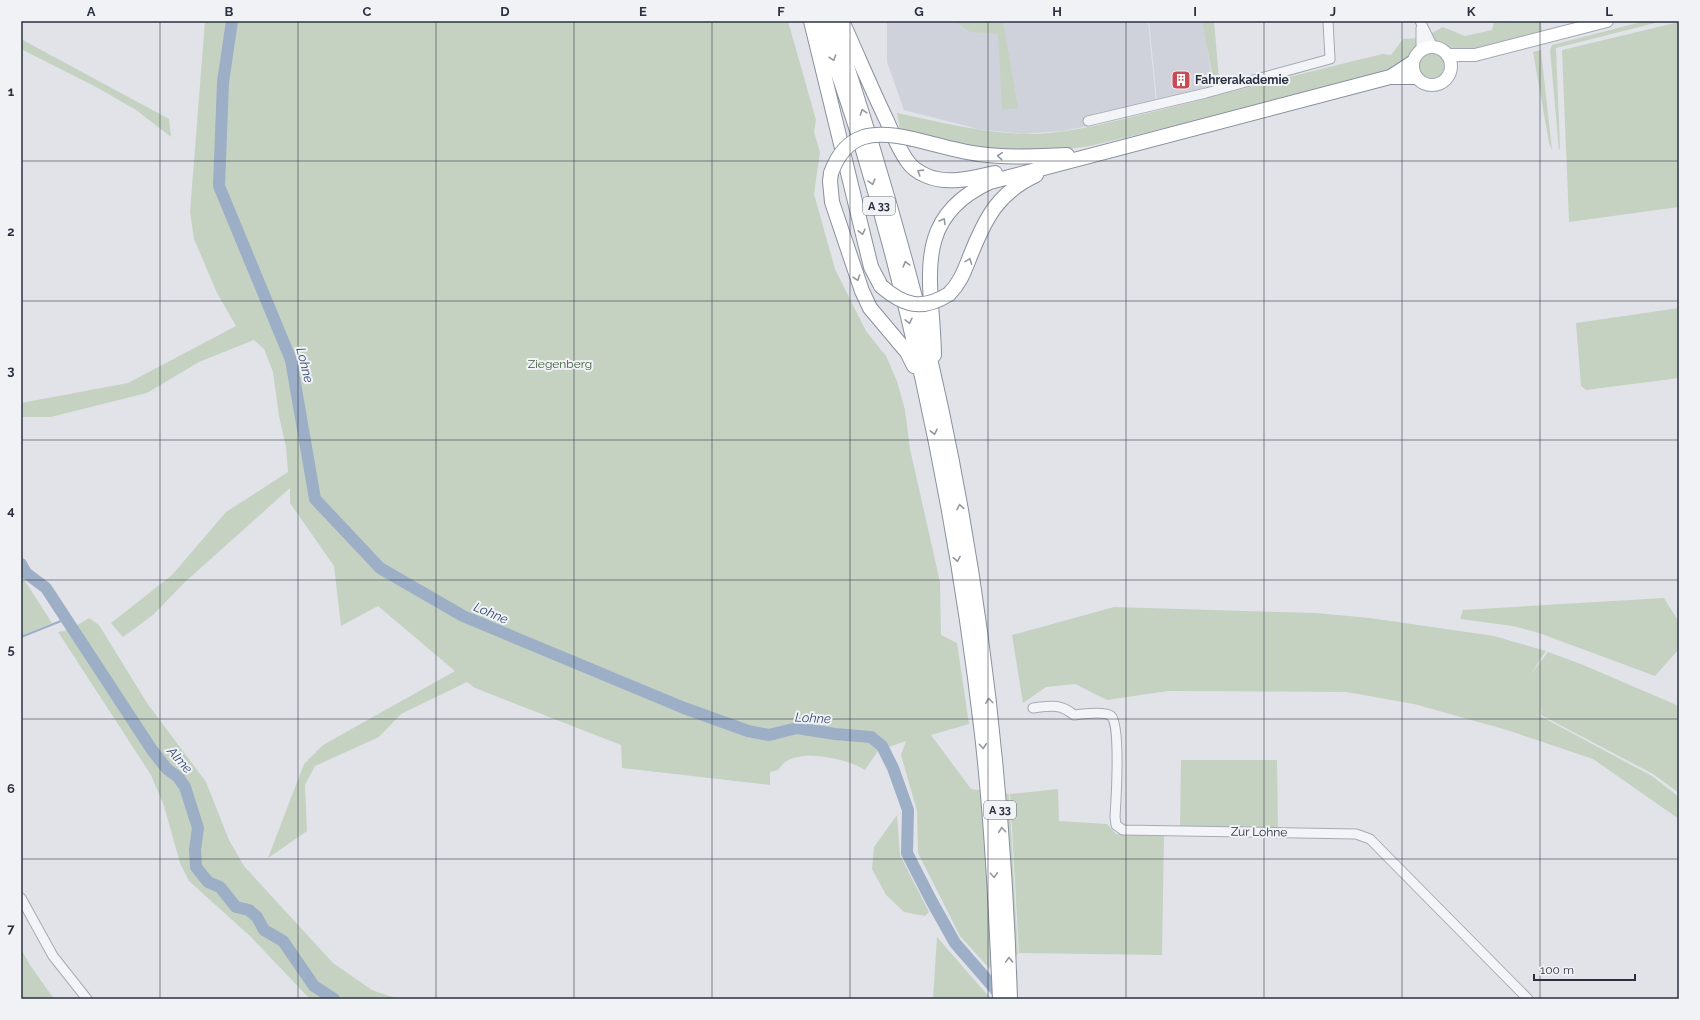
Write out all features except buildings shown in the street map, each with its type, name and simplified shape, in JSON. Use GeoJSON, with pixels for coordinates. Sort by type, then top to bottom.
{"type":"FeatureCollection","features":[{"type":"Feature","properties":{"kind":"highway"},"geometry":{"type":"LineString","coordinates":[[811,21],[871,267],[881,286],[895,298],[920,304],[940,300],[949,294],[962,276],[983,223],[1003,197],[1030,178],[1072,157]]}},
{"type":"Feature","properties":{"kind":"highway","name":"A 33"},"geometry":{"type":"LineString","coordinates":[[820,21],[860,142],[930,388]]}},
{"type":"Feature","properties":{"kind":"highway","name":"A 33"},"geometry":{"type":"LineString","coordinates":[[832,21],[863,114],[919,312],[942,473],[973,623],[999,798],[1004,864],[1010,999]]}},
{"type":"Feature","properties":{"kind":"highway"},"geometry":{"type":"LineString","coordinates":[[842,21],[879,105],[901,150],[908,163],[917,171],[935,179],[949,181],[966,180],[1072,157]]}},
{"type":"Feature","properties":{"kind":"highway"},"geometry":{"type":"LineString","coordinates":[[930,388],[930,255],[934,239],[945,218],[961,199],[974,189],[990,182],[1159,132],[1214,122],[1414,70]]}},
{"type":"Feature","properties":{"kind":"highway"},"geometry":{"type":"LineString","coordinates":[[930,388],[907,352],[870,308],[862,291],[832,202],[830,181],[831,173],[840,154],[846,146],[855,140],[867,135],[880,134],[896,135],[979,154],[1072,157]]}},
{"type":"Feature","properties":{"kind":"highway","name":"A 33"},"geometry":{"type":"LineString","coordinates":[[973,623],[994,863],[1000,999]]}},
{"type":"Feature","properties":{"kind":"main road"},"geometry":{"type":"LineString","coordinates":[[1451,68],[1447,55],[1444,51],[1434,47],[1421,50],[1416,56],[1414,70],[1424,84],[1436,85],[1446,79],[1451,68],[1475,55],[1607,21]]}},
{"type":"Feature","properties":{"kind":"main road"},"geometry":{"type":"LineString","coordinates":[[1447,55],[1475,55]]}},
{"type":"Feature","properties":{"kind":"street"},"geometry":{"type":"LineString","coordinates":[[1088,122],[1206,93],[1330,59],[1328,21]]}},
{"type":"Feature","properties":{"kind":"street"},"geometry":{"type":"LineString","coordinates":[[1421,23],[1434,47]]}},
{"type":"Feature","properties":{"kind":"street"},"geometry":{"type":"LineString","coordinates":[[1421,23],[1421,50]]}},
{"type":"Feature","properties":{"kind":"street","name":"Zur Lohne"},"geometry":{"type":"LineString","coordinates":[[1033,708],[1057,706],[1066,708],[1074,715],[1104,714],[1110,716],[1115,721],[1117,751],[1115,817],[1116,825],[1124,830],[1356,834],[1362,836],[1373,843],[1528,999]]}},
{"type":"Feature","properties":{"kind":"street"},"geometry":{"type":"LineString","coordinates":[[21,898],[53,956],[87,999]]}},
{"type":"Feature","properties":{"kind":"shaded area"},"geometry":{"type":"Polygon","coordinates":[[[887,21],[1148,21],[1156,102],[1087,118],[1088,126],[1063,131],[1023,134],[978,129],[904,110],[887,62],[887,21]]]}},
{"type":"Feature","properties":{"kind":"shaded area"},"geometry":{"type":"Polygon","coordinates":[[[1149,21],[1203,21],[1213,86],[1157,102],[1149,21]]]}},
{"type":"Feature","properties":{"kind":"green space","name":"Ziegenberg"},"geometry":{"type":"Polygon","coordinates":[[[205,21],[788,21],[816,120],[814,132],[820,152],[814,194],[835,269],[866,331],[886,356],[897,381],[905,410],[910,449],[940,582],[941,635],[957,643],[969,724],[931,735],[971,789],[1009,794],[1018,954],[989,968],[960,936],[918,853],[917,811],[901,755],[906,741],[878,751],[865,770],[848,762],[836,759],[801,756],[783,764],[778,770],[770,772],[770,785],[622,768],[621,745],[475,688],[467,682],[401,714],[379,737],[315,766],[305,785],[307,831],[268,858],[304,764],[323,745],[455,671],[378,606],[341,626],[334,566],[290,503],[290,488],[185,582],[153,615],[123,637],[111,623],[172,575],[226,512],[288,472],[286,447],[279,416],[273,372],[264,349],[254,340],[199,362],[147,393],[51,417],[21,417],[21,403],[128,383],[236,326],[217,293],[194,239],[190,212],[205,21]]]}},
{"type":"Feature","properties":{"kind":"green space"},"geometry":{"type":"Polygon","coordinates":[[[955,21],[1003,21],[1018,108],[1002,110],[998,34],[970,32],[955,21]]]}},
{"type":"Feature","properties":{"kind":"green space"},"geometry":{"type":"Polygon","coordinates":[[[1202,21],[1214,21],[1219,79],[1213,79],[1202,21]]]}},
{"type":"Feature","properties":{"kind":"green space"},"geometry":{"type":"Polygon","coordinates":[[[1541,21],[1542,32],[1467,51],[1449,49],[1436,42],[1430,34],[1443,27],[1465,36],[1492,30],[1494,23],[1541,21]]]}},
{"type":"Feature","properties":{"kind":"green space"},"geometry":{"type":"Polygon","coordinates":[[[1645,21],[1663,21],[1556,48],[1559,150],[1550,50],[1552,45],[1645,21]]]}},
{"type":"Feature","properties":{"kind":"green space"},"geometry":{"type":"Polygon","coordinates":[[[1679,22],[1679,207],[1569,222],[1562,50],[1679,22]]]}},
{"type":"Feature","properties":{"kind":"green space"},"geometry":{"type":"Polygon","coordinates":[[[1418,38],[1410,57],[1401,67],[1224,114],[1090,146],[1045,152],[983,150],[900,130],[897,113],[960,126],[1006,133],[1039,134],[1073,130],[1157,111],[1383,54],[1391,55],[1403,39],[1418,38]]]}},
{"type":"Feature","properties":{"kind":"green space"},"geometry":{"type":"Polygon","coordinates":[[[21,39],[169,119],[171,137],[136,110],[98,88],[21,49],[21,39]]]}},
{"type":"Feature","properties":{"kind":"green space"},"geometry":{"type":"Polygon","coordinates":[[[1541,50],[1552,150],[1549,143],[1533,52],[1541,50]]]}},
{"type":"Feature","properties":{"kind":"green space"},"geometry":{"type":"Polygon","coordinates":[[[1432,52],[1443,56],[1447,67],[1443,78],[1432,82],[1421,78],[1417,67],[1421,56],[1432,52]]]}},
{"type":"Feature","properties":{"kind":"green space"},"geometry":{"type":"Polygon","coordinates":[[[1679,308],[1679,378],[1586,390],[1581,386],[1576,323],[1679,308]]]}},
{"type":"Feature","properties":{"kind":"green space"},"geometry":{"type":"Polygon","coordinates":[[[21,575],[52,623],[21,636],[21,575]]]}},
{"type":"Feature","properties":{"kind":"green space"},"geometry":{"type":"Polygon","coordinates":[[[1664,598],[1679,622],[1679,649],[1655,676],[1539,633],[1513,626],[1460,619],[1463,610],[1664,598]]]}},
{"type":"Feature","properties":{"kind":"green space"},"geometry":{"type":"Polygon","coordinates":[[[1114,607],[1316,613],[1370,618],[1494,636],[1546,651],[1531,674],[1548,652],[1581,664],[1679,707],[1679,793],[1653,774],[1541,715],[1542,706],[1540,716],[1652,776],[1679,797],[1679,819],[1593,759],[1507,730],[1414,704],[1346,692],[1168,691],[1107,700],[1075,684],[1046,687],[1023,703],[1012,635],[1114,607]]]}},
{"type":"Feature","properties":{"kind":"green space"},"geometry":{"type":"Polygon","coordinates":[[[89,618],[99,625],[147,703],[206,782],[229,840],[244,866],[333,963],[372,990],[402,999],[310,999],[251,937],[189,881],[180,863],[164,806],[151,775],[58,632],[69,630],[89,618]]]}},
{"type":"Feature","properties":{"kind":"green space"},"geometry":{"type":"Polygon","coordinates":[[[1181,760],[1277,760],[1278,828],[1180,827],[1181,760]]]}},
{"type":"Feature","properties":{"kind":"green space"},"geometry":{"type":"Polygon","coordinates":[[[1058,789],[1059,821],[1107,824],[1116,834],[1164,835],[1162,955],[1019,953],[1010,794],[1058,789]]]}},
{"type":"Feature","properties":{"kind":"green space"},"geometry":{"type":"Polygon","coordinates":[[[897,815],[900,855],[929,912],[925,916],[904,912],[886,895],[872,869],[874,847],[897,815]]]}},
{"type":"Feature","properties":{"kind":"green space"},"geometry":{"type":"Polygon","coordinates":[[[937,937],[991,999],[933,999],[937,937]]]}},
{"type":"Feature","properties":{"kind":"green space"},"geometry":{"type":"Polygon","coordinates":[[[21,949],[30,965],[54,999],[21,999],[21,949]]]}},
{"type":"Feature","properties":{"kind":"waterway","name":"Lohne"},"geometry":{"type":"LineString","coordinates":[[232,21],[223,82],[219,186],[291,360],[315,499],[380,568],[463,616],[684,708],[748,731],[769,735],[797,728],[835,734],[871,737],[882,746],[893,768],[908,810],[907,853],[955,943],[1002,997]]}},
{"type":"Feature","properties":{"kind":"waterway","name":"Alme"},"geometry":{"type":"LineString","coordinates":[[21,564],[26,573],[46,588],[152,750],[167,769],[178,777],[185,787],[198,828],[195,850],[196,867],[208,882],[220,887],[236,907],[249,910],[257,917],[264,930],[283,941],[314,986],[334,999]]}},
{"type":"Feature","properties":{"kind":"waterway"},"geometry":{"type":"LineString","coordinates":[[21,637],[66,619]]}},
{"type":"Feature","properties":{"kind":"place","name":"Fahrerakademie"},"geometry":{"type":"Point","coordinates":[1181,80]}}]}
